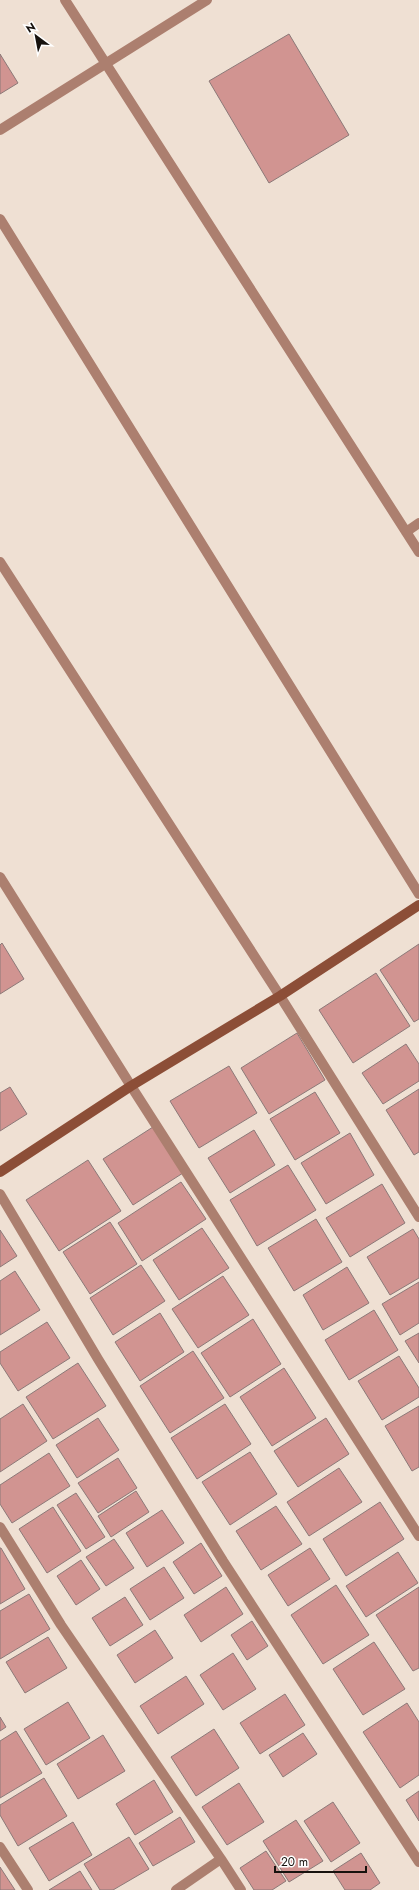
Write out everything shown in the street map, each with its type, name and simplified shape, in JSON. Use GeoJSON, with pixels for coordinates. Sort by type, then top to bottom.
{"type":"FeatureCollection","features":[{"type":"Feature","properties":{"kind":"street"},"geometry":{"type":"LineString","coordinates":[[65,0],[419,552]]}},
{"type":"Feature","properties":{"kind":"street"},"geometry":{"type":"LineString","coordinates":[[0,130],[207,0]]}},
{"type":"Feature","properties":{"kind":"street"},"geometry":{"type":"LineString","coordinates":[[0,219],[419,894]]}},
{"type":"Feature","properties":{"kind":"street"},"geometry":{"type":"LineString","coordinates":[[406,532],[419,524]]}},
{"type":"Feature","properties":{"kind":"street"},"geometry":{"type":"LineString","coordinates":[[0,562],[280,996],[419,1217]]}},
{"type":"Feature","properties":{"kind":"street"},"geometry":{"type":"LineString","coordinates":[[0,877],[131,1086],[419,1536]]}},
{"type":"Feature","properties":{"kind":"street"},"geometry":{"type":"LineString","coordinates":[[0,1172],[131,1086],[280,996],[419,905]]}},
{"type":"Feature","properties":{"kind":"street"},"geometry":{"type":"LineString","coordinates":[[0,1194],[222,1561],[419,1862]]}},
{"type":"Feature","properties":{"kind":"street"},"geometry":{"type":"LineString","coordinates":[[0,1527],[62,1625],[241,1890]]}},
{"type":"Feature","properties":{"kind":"street"},"geometry":{"type":"LineString","coordinates":[[0,1847],[28,1890]]}},
{"type":"Feature","properties":{"kind":"street"},"geometry":{"type":"LineString","coordinates":[[176,1890],[221,1859]]}},
{"type":"Feature","properties":{"kind":"building"},"geometry":{"type":"Polygon","coordinates":[[[289,34],[349,135],[269,183],[209,81],[289,34]]]}},
{"type":"Feature","properties":{"kind":"building"},"geometry":{"type":"Polygon","coordinates":[[[0,54],[18,83],[0,94],[0,54]]]}},
{"type":"Feature","properties":{"kind":"building"},"geometry":{"type":"Polygon","coordinates":[[[2,943],[24,979],[0,994],[0,945],[2,943]]]}},
{"type":"Feature","properties":{"kind":"building"},"geometry":{"type":"Polygon","coordinates":[[[419,944],[419,1019],[414,1022],[380,970],[419,944]]]}},
{"type":"Feature","properties":{"kind":"building"},"geometry":{"type":"Polygon","coordinates":[[[376,973],[410,1026],[353,1063],[319,1010],[376,973]]]}},
{"type":"Feature","properties":{"kind":"building"},"geometry":{"type":"Polygon","coordinates":[[[297,1033],[325,1080],[269,1114],[241,1068],[297,1033]]]}},
{"type":"Feature","properties":{"kind":"building"},"geometry":{"type":"Polygon","coordinates":[[[406,1044],[419,1064],[419,1081],[383,1104],[362,1073],[406,1044]]]}},
{"type":"Feature","properties":{"kind":"building"},"geometry":{"type":"Polygon","coordinates":[[[229,1066],[257,1113],[199,1148],[170,1101],[229,1066]]]}},
{"type":"Feature","properties":{"kind":"building"},"geometry":{"type":"Polygon","coordinates":[[[10,1087],[27,1114],[0,1131],[0,1093],[10,1087]]]}},
{"type":"Feature","properties":{"kind":"building"},"geometry":{"type":"Polygon","coordinates":[[[419,1089],[419,1152],[414,1155],[386,1110],[419,1089]]]}},
{"type":"Feature","properties":{"kind":"building"},"geometry":{"type":"Polygon","coordinates":[[[315,1092],[340,1133],[295,1160],[270,1119],[315,1092]]]}},
{"type":"Feature","properties":{"kind":"building"},"geometry":{"type":"Polygon","coordinates":[[[153,1127],[183,1173],[133,1205],[103,1159],[153,1127]]]}},
{"type":"Feature","properties":{"kind":"building"},"geometry":{"type":"Polygon","coordinates":[[[254,1130],[275,1165],[230,1193],[208,1158],[254,1130]]]}},
{"type":"Feature","properties":{"kind":"building"},"geometry":{"type":"Polygon","coordinates":[[[350,1133],[374,1175],[326,1204],[301,1163],[350,1133]]]}},
{"type":"Feature","properties":{"kind":"building"},"geometry":{"type":"Polygon","coordinates":[[[88,1160],[121,1211],[59,1251],[26,1200],[88,1160]]]}},
{"type":"Feature","properties":{"kind":"building"},"geometry":{"type":"Polygon","coordinates":[[[288,1165],[316,1210],[257,1246],[230,1200],[288,1165]]]}},
{"type":"Feature","properties":{"kind":"building"},"geometry":{"type":"Polygon","coordinates":[[[181,1182],[206,1219],[142,1261],[118,1223],[181,1182]]]}},
{"type":"Feature","properties":{"kind":"building"},"geometry":{"type":"Polygon","coordinates":[[[382,1184],[405,1223],[350,1257],[326,1218],[382,1184]]]}},
{"type":"Feature","properties":{"kind":"building"},"geometry":{"type":"Polygon","coordinates":[[[316,1219],[342,1262],[294,1291],[268,1248],[316,1219]]]}},
{"type":"Feature","properties":{"kind":"building"},"geometry":{"type":"Polygon","coordinates":[[[110,1222],[137,1264],[90,1294],[63,1252],[110,1222]]]}},
{"type":"Feature","properties":{"kind":"building"},"geometry":{"type":"Polygon","coordinates":[[[202,1228],[229,1268],[179,1300],[153,1260],[202,1228]]]}},
{"type":"Feature","properties":{"kind":"building"},"geometry":{"type":"Polygon","coordinates":[[[413,1229],[419,1239],[419,1278],[390,1295],[367,1257],[413,1229]]]}},
{"type":"Feature","properties":{"kind":"building"},"geometry":{"type":"Polygon","coordinates":[[[0,1230],[17,1256],[0,1267],[0,1230]]]}},
{"type":"Feature","properties":{"kind":"building"},"geometry":{"type":"Polygon","coordinates":[[[141,1265],[165,1301],[113,1335],[90,1298],[141,1265]]]}},
{"type":"Feature","properties":{"kind":"building"},"geometry":{"type":"Polygon","coordinates":[[[347,1267],[369,1303],[323,1330],[303,1295],[347,1267]]]}},
{"type":"Feature","properties":{"kind":"building"},"geometry":{"type":"Polygon","coordinates":[[[15,1271],[40,1310],[0,1335],[0,1281],[15,1271]]]}},
{"type":"Feature","properties":{"kind":"building"},"geometry":{"type":"Polygon","coordinates":[[[223,1276],[249,1315],[198,1348],[172,1309],[223,1276]]]}},
{"type":"Feature","properties":{"kind":"building"},"geometry":{"type":"Polygon","coordinates":[[[419,1282],[419,1323],[400,1335],[382,1304],[419,1282]]]}},
{"type":"Feature","properties":{"kind":"building"},"geometry":{"type":"Polygon","coordinates":[[[374,1310],[398,1350],[349,1380],[325,1340],[374,1310]]]}},
{"type":"Feature","properties":{"kind":"building"},"geometry":{"type":"Polygon","coordinates":[[[160,1313],[184,1352],[140,1381],[115,1342],[160,1313]]]}},
{"type":"Feature","properties":{"kind":"building"},"geometry":{"type":"Polygon","coordinates":[[[253,1319],[281,1364],[230,1397],[201,1353],[253,1319]]]}},
{"type":"Feature","properties":{"kind":"building"},"geometry":{"type":"Polygon","coordinates":[[[47,1322],[70,1358],[18,1391],[0,1363],[0,1352],[47,1322]]]}},
{"type":"Feature","properties":{"kind":"building"},"geometry":{"type":"Polygon","coordinates":[[[419,1333],[419,1363],[405,1341],[419,1333]]]}},
{"type":"Feature","properties":{"kind":"building"},"geometry":{"type":"Polygon","coordinates":[[[193,1351],[224,1398],[170,1433],[140,1386],[193,1351]]]}},
{"type":"Feature","properties":{"kind":"building"},"geometry":{"type":"Polygon","coordinates":[[[399,1356],[419,1388],[419,1397],[382,1420],[358,1381],[399,1356]]]}},
{"type":"Feature","properties":{"kind":"building"},"geometry":{"type":"Polygon","coordinates":[[[78,1363],[106,1406],[53,1439],[26,1397],[78,1363]]]}},
{"type":"Feature","properties":{"kind":"building"},"geometry":{"type":"Polygon","coordinates":[[[284,1368],[316,1418],[272,1446],[240,1397],[284,1368]]]}},
{"type":"Feature","properties":{"kind":"building"},"geometry":{"type":"Polygon","coordinates":[[[23,1404],[47,1441],[0,1472],[0,1419],[23,1404]]]}},
{"type":"Feature","properties":{"kind":"building"},"geometry":{"type":"Polygon","coordinates":[[[225,1404],[251,1444],[197,1479],[171,1438],[225,1404]]]}},
{"type":"Feature","properties":{"kind":"building"},"geometry":{"type":"Polygon","coordinates":[[[419,1406],[419,1467],[412,1471],[385,1426],[419,1406]]]}},
{"type":"Feature","properties":{"kind":"building"},"geometry":{"type":"Polygon","coordinates":[[[98,1418],[119,1450],[77,1478],[56,1445],[98,1418]]]}},
{"type":"Feature","properties":{"kind":"building"},"geometry":{"type":"Polygon","coordinates":[[[326,1418],[349,1454],[298,1487],[274,1451],[326,1418]]]}},
{"type":"Feature","properties":{"kind":"building"},"geometry":{"type":"Polygon","coordinates":[[[250,1452],[277,1494],[230,1525],[202,1482],[250,1452]]]}},
{"type":"Feature","properties":{"kind":"building"},"geometry":{"type":"Polygon","coordinates":[[[49,1453],[70,1486],[12,1523],[0,1504],[0,1485],[49,1453]]]}},
{"type":"Feature","properties":{"kind":"building"},"geometry":{"type":"Polygon","coordinates":[[[118,1458],[137,1488],[98,1513],[78,1483],[118,1458]]]}},
{"type":"Feature","properties":{"kind":"building"},"geometry":{"type":"Polygon","coordinates":[[[339,1468],[362,1502],[309,1536],[287,1502],[339,1468]]]}},
{"type":"Feature","properties":{"kind":"building"},"geometry":{"type":"Polygon","coordinates":[[[136,1491],[149,1512],[111,1537],[98,1516],[136,1491]]]}},
{"type":"Feature","properties":{"kind":"building"},"geometry":{"type":"Polygon","coordinates":[[[76,1493],[105,1537],[86,1549],[57,1505],[76,1493]]]}},
{"type":"Feature","properties":{"kind":"building"},"geometry":{"type":"Polygon","coordinates":[[[380,1502],[404,1539],[346,1576],[323,1539],[380,1502]]]}},
{"type":"Feature","properties":{"kind":"building"},"geometry":{"type":"Polygon","coordinates":[[[276,1506],[302,1544],[261,1570],[236,1531],[276,1506]]]}},
{"type":"Feature","properties":{"kind":"building"},"geometry":{"type":"Polygon","coordinates":[[[53,1507],[81,1551],[47,1573],[19,1529],[53,1507]]]}},
{"type":"Feature","properties":{"kind":"building"},"geometry":{"type":"Polygon","coordinates":[[[162,1510],[184,1543],[147,1567],[126,1533],[162,1510]]]}},
{"type":"Feature","properties":{"kind":"building"},"geometry":{"type":"Polygon","coordinates":[[[114,1539],[134,1568],[106,1586],[86,1557],[114,1539]]]}},
{"type":"Feature","properties":{"kind":"building"},"geometry":{"type":"Polygon","coordinates":[[[201,1543],[222,1576],[194,1594],[173,1562],[201,1543]]]}},
{"type":"Feature","properties":{"kind":"building"},"geometry":{"type":"Polygon","coordinates":[[[0,1548],[25,1589],[0,1604],[0,1548]]]}},
{"type":"Feature","properties":{"kind":"building"},"geometry":{"type":"Polygon","coordinates":[[[310,1548],[330,1579],[288,1606],[268,1575],[310,1548]]]}},
{"type":"Feature","properties":{"kind":"building"},"geometry":{"type":"Polygon","coordinates":[[[398,1552],[418,1583],[366,1617],[346,1586],[398,1552]]]}},
{"type":"Feature","properties":{"kind":"building"},"geometry":{"type":"Polygon","coordinates":[[[81,1560],[100,1589],[76,1605],[57,1576],[81,1560]]]}},
{"type":"Feature","properties":{"kind":"building"},"geometry":{"type":"Polygon","coordinates":[[[164,1567],[184,1598],[150,1620],[130,1589],[164,1567]]]}},
{"type":"Feature","properties":{"kind":"building"},"geometry":{"type":"Polygon","coordinates":[[[336,1585],[369,1635],[323,1664],[291,1615],[336,1585]]]}},
{"type":"Feature","properties":{"kind":"building"},"geometry":{"type":"Polygon","coordinates":[[[226,1587],[243,1614],[201,1642],[184,1615],[226,1587]]]}},
{"type":"Feature","properties":{"kind":"building"},"geometry":{"type":"Polygon","coordinates":[[[419,1587],[419,1668],[413,1671],[376,1615],[419,1587]]]}},
{"type":"Feature","properties":{"kind":"building"},"geometry":{"type":"Polygon","coordinates":[[[29,1594],[50,1629],[0,1659],[0,1611],[29,1594]]]}},
{"type":"Feature","properties":{"kind":"building"},"geometry":{"type":"Polygon","coordinates":[[[125,1597],[143,1625],[110,1646],[92,1618],[125,1597]]]}},
{"type":"Feature","properties":{"kind":"building"},"geometry":{"type":"Polygon","coordinates":[[[252,1621],[268,1646],[247,1660],[231,1635],[252,1621]]]}},
{"type":"Feature","properties":{"kind":"building"},"geometry":{"type":"Polygon","coordinates":[[[155,1630],[173,1658],[135,1683],[117,1655],[155,1630]]]}},
{"type":"Feature","properties":{"kind":"building"},"geometry":{"type":"Polygon","coordinates":[[[48,1637],[67,1668],[25,1693],[6,1662],[48,1637]]]}},
{"type":"Feature","properties":{"kind":"building"},"geometry":{"type":"Polygon","coordinates":[[[374,1642],[405,1689],[363,1715],[333,1669],[374,1642]]]}},
{"type":"Feature","properties":{"kind":"building"},"geometry":{"type":"Polygon","coordinates":[[[233,1653],[256,1689],[223,1710],[200,1675],[233,1653]]]}},
{"type":"Feature","properties":{"kind":"building"},"geometry":{"type":"Polygon","coordinates":[[[186,1676],[204,1704],[158,1734],[140,1706],[186,1676]]]}},
{"type":"Feature","properties":{"kind":"building"},"geometry":{"type":"Polygon","coordinates":[[[285,1694],[305,1725],[260,1754],[240,1723],[285,1694]]]}},
{"type":"Feature","properties":{"kind":"building"},"geometry":{"type":"Polygon","coordinates":[[[68,1702],[90,1738],[46,1765],[24,1729],[68,1702]]]}},
{"type":"Feature","properties":{"kind":"building"},"geometry":{"type":"Polygon","coordinates":[[[407,1703],[419,1722],[419,1775],[400,1788],[363,1732],[407,1703]]]}},
{"type":"Feature","properties":{"kind":"building"},"geometry":{"type":"Polygon","coordinates":[[[0,1717],[6,1727],[0,1731],[0,1717]]]}},
{"type":"Feature","properties":{"kind":"building"},"geometry":{"type":"Polygon","coordinates":[[[214,1729],[239,1768],[196,1796],[171,1757],[214,1729]]]}},
{"type":"Feature","properties":{"kind":"building"},"geometry":{"type":"Polygon","coordinates":[[[16,1731],[42,1773],[0,1798],[0,1741],[16,1731]]]}},
{"type":"Feature","properties":{"kind":"building"},"geometry":{"type":"Polygon","coordinates":[[[303,1733],[317,1754],[283,1777],[269,1755],[303,1733]]]}},
{"type":"Feature","properties":{"kind":"building"},"geometry":{"type":"Polygon","coordinates":[[[103,1735],[125,1771],[78,1799],[57,1764],[103,1735]]]}},
{"type":"Feature","properties":{"kind":"building"},"geometry":{"type":"Polygon","coordinates":[[[44,1778],[67,1816],[18,1846],[0,1815],[0,1805],[44,1778]]]}},
{"type":"Feature","properties":{"kind":"building"},"geometry":{"type":"Polygon","coordinates":[[[154,1780],[173,1812],[135,1835],[116,1804],[154,1780]]]}},
{"type":"Feature","properties":{"kind":"building"},"geometry":{"type":"Polygon","coordinates":[[[239,1783],[264,1822],[227,1845],[202,1807],[239,1783]]]}},
{"type":"Feature","properties":{"kind":"building"},"geometry":{"type":"Polygon","coordinates":[[[419,1791],[419,1821],[406,1800],[419,1791]]]}},
{"type":"Feature","properties":{"kind":"building"},"geometry":{"type":"Polygon","coordinates":[[[333,1802],[360,1843],[331,1862],[304,1821],[333,1802]]]}},
{"type":"Feature","properties":{"kind":"building"},"geometry":{"type":"Polygon","coordinates":[[[180,1817],[195,1842],[153,1866],[139,1843],[180,1817]]]}},
{"type":"Feature","properties":{"kind":"building"},"geometry":{"type":"Polygon","coordinates":[[[296,1820],[323,1861],[289,1882],[263,1841],[296,1820]]]}},
{"type":"Feature","properties":{"kind":"building"},"geometry":{"type":"Polygon","coordinates":[[[73,1822],[92,1855],[49,1881],[29,1848],[73,1822]]]}},
{"type":"Feature","properties":{"kind":"building"},"geometry":{"type":"Polygon","coordinates":[[[129,1837],[149,1869],[113,1890],[100,1890],[84,1864],[129,1837]]]}},
{"type":"Feature","properties":{"kind":"building"},"geometry":{"type":"Polygon","coordinates":[[[266,1851],[286,1881],[272,1890],[254,1890],[240,1868],[266,1851]]]}},
{"type":"Feature","properties":{"kind":"building"},"geometry":{"type":"Polygon","coordinates":[[[361,1853],[380,1883],[370,1890],[345,1890],[333,1871],[361,1853]]]}},
{"type":"Feature","properties":{"kind":"building"},"geometry":{"type":"Polygon","coordinates":[[[0,1867],[15,1890],[0,1890],[0,1867]]]}},
{"type":"Feature","properties":{"kind":"building"},"geometry":{"type":"Polygon","coordinates":[[[80,1871],[92,1890],[49,1890],[80,1871]]]}}]}
